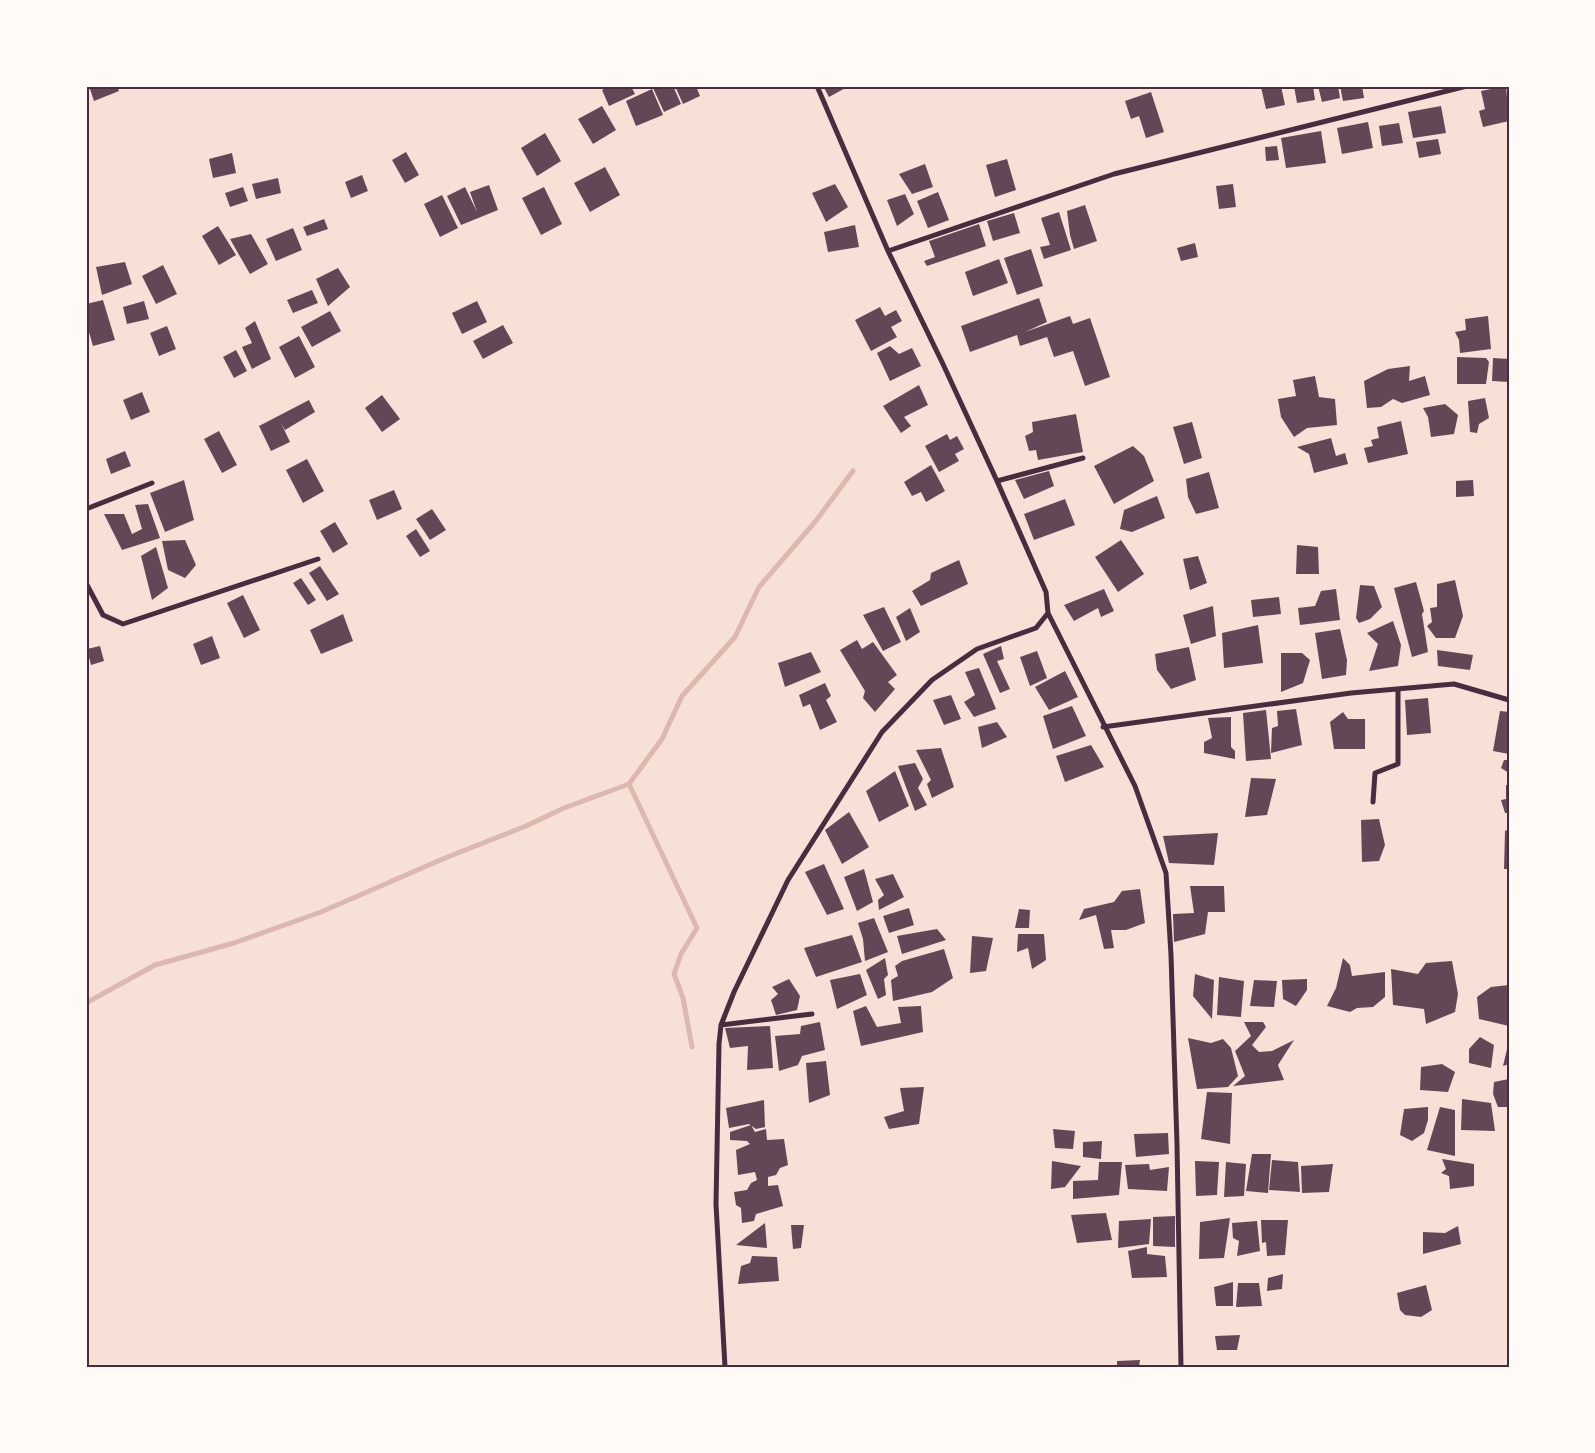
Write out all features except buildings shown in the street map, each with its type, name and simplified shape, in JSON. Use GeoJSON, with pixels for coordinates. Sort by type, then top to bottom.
{"type":"FeatureCollection","features":[{"type":"Feature","properties":{"kind":"street"},"geometry":{"type":"LineString","coordinates":[[817,86],[888,251],[942,362],[1046,592],[1048,614],[1135,786],[1166,873],[1176,1134],[1181,1367]]}},
{"type":"Feature","properties":{"kind":"street"},"geometry":{"type":"LineString","coordinates":[[888,251],[1114,174],[1467,86]]}},
{"type":"Feature","properties":{"kind":"street"},"geometry":{"type":"LineString","coordinates":[[997,481],[1083,458]]}},
{"type":"Feature","properties":{"kind":"street"},"geometry":{"type":"LineString","coordinates":[[86,509],[152,483]]}},
{"type":"Feature","properties":{"kind":"street"},"geometry":{"type":"LineString","coordinates":[[86,583],[103,615],[123,624],[318,559]]}},
{"type":"Feature","properties":{"kind":"street"},"geometry":{"type":"LineString","coordinates":[[725,1367],[716,1204],[719,1044],[721,1025],[734,992],[788,880],[882,732],[932,680],[977,648],[1036,628],[1048,614]]}},
{"type":"Feature","properties":{"kind":"street"},"geometry":{"type":"LineString","coordinates":[[1103,726],[1351,693],[1454,684],[1509,700]]}},
{"type":"Feature","properties":{"kind":"street"},"geometry":{"type":"LineString","coordinates":[[1373,802],[1375,773],[1398,764],[1398,689]]}},
{"type":"Feature","properties":{"kind":"street"},"geometry":{"type":"LineString","coordinates":[[721,1025],[812,1014]]}},
{"type":"Feature","properties":{"kind":"waterway"},"geometry":{"type":"LineString","coordinates":[[86,1003],[155,965],[234,943],[321,912],[445,858],[526,826],[564,808],[629,784],[662,739],[682,696],[735,637],[759,587],[815,522],[853,471]]}},
{"type":"Feature","properties":{"kind":"waterway"},"geometry":{"type":"LineString","coordinates":[[629,784],[697,928],[681,954],[674,974],[683,998],[692,1047]]}}]}
